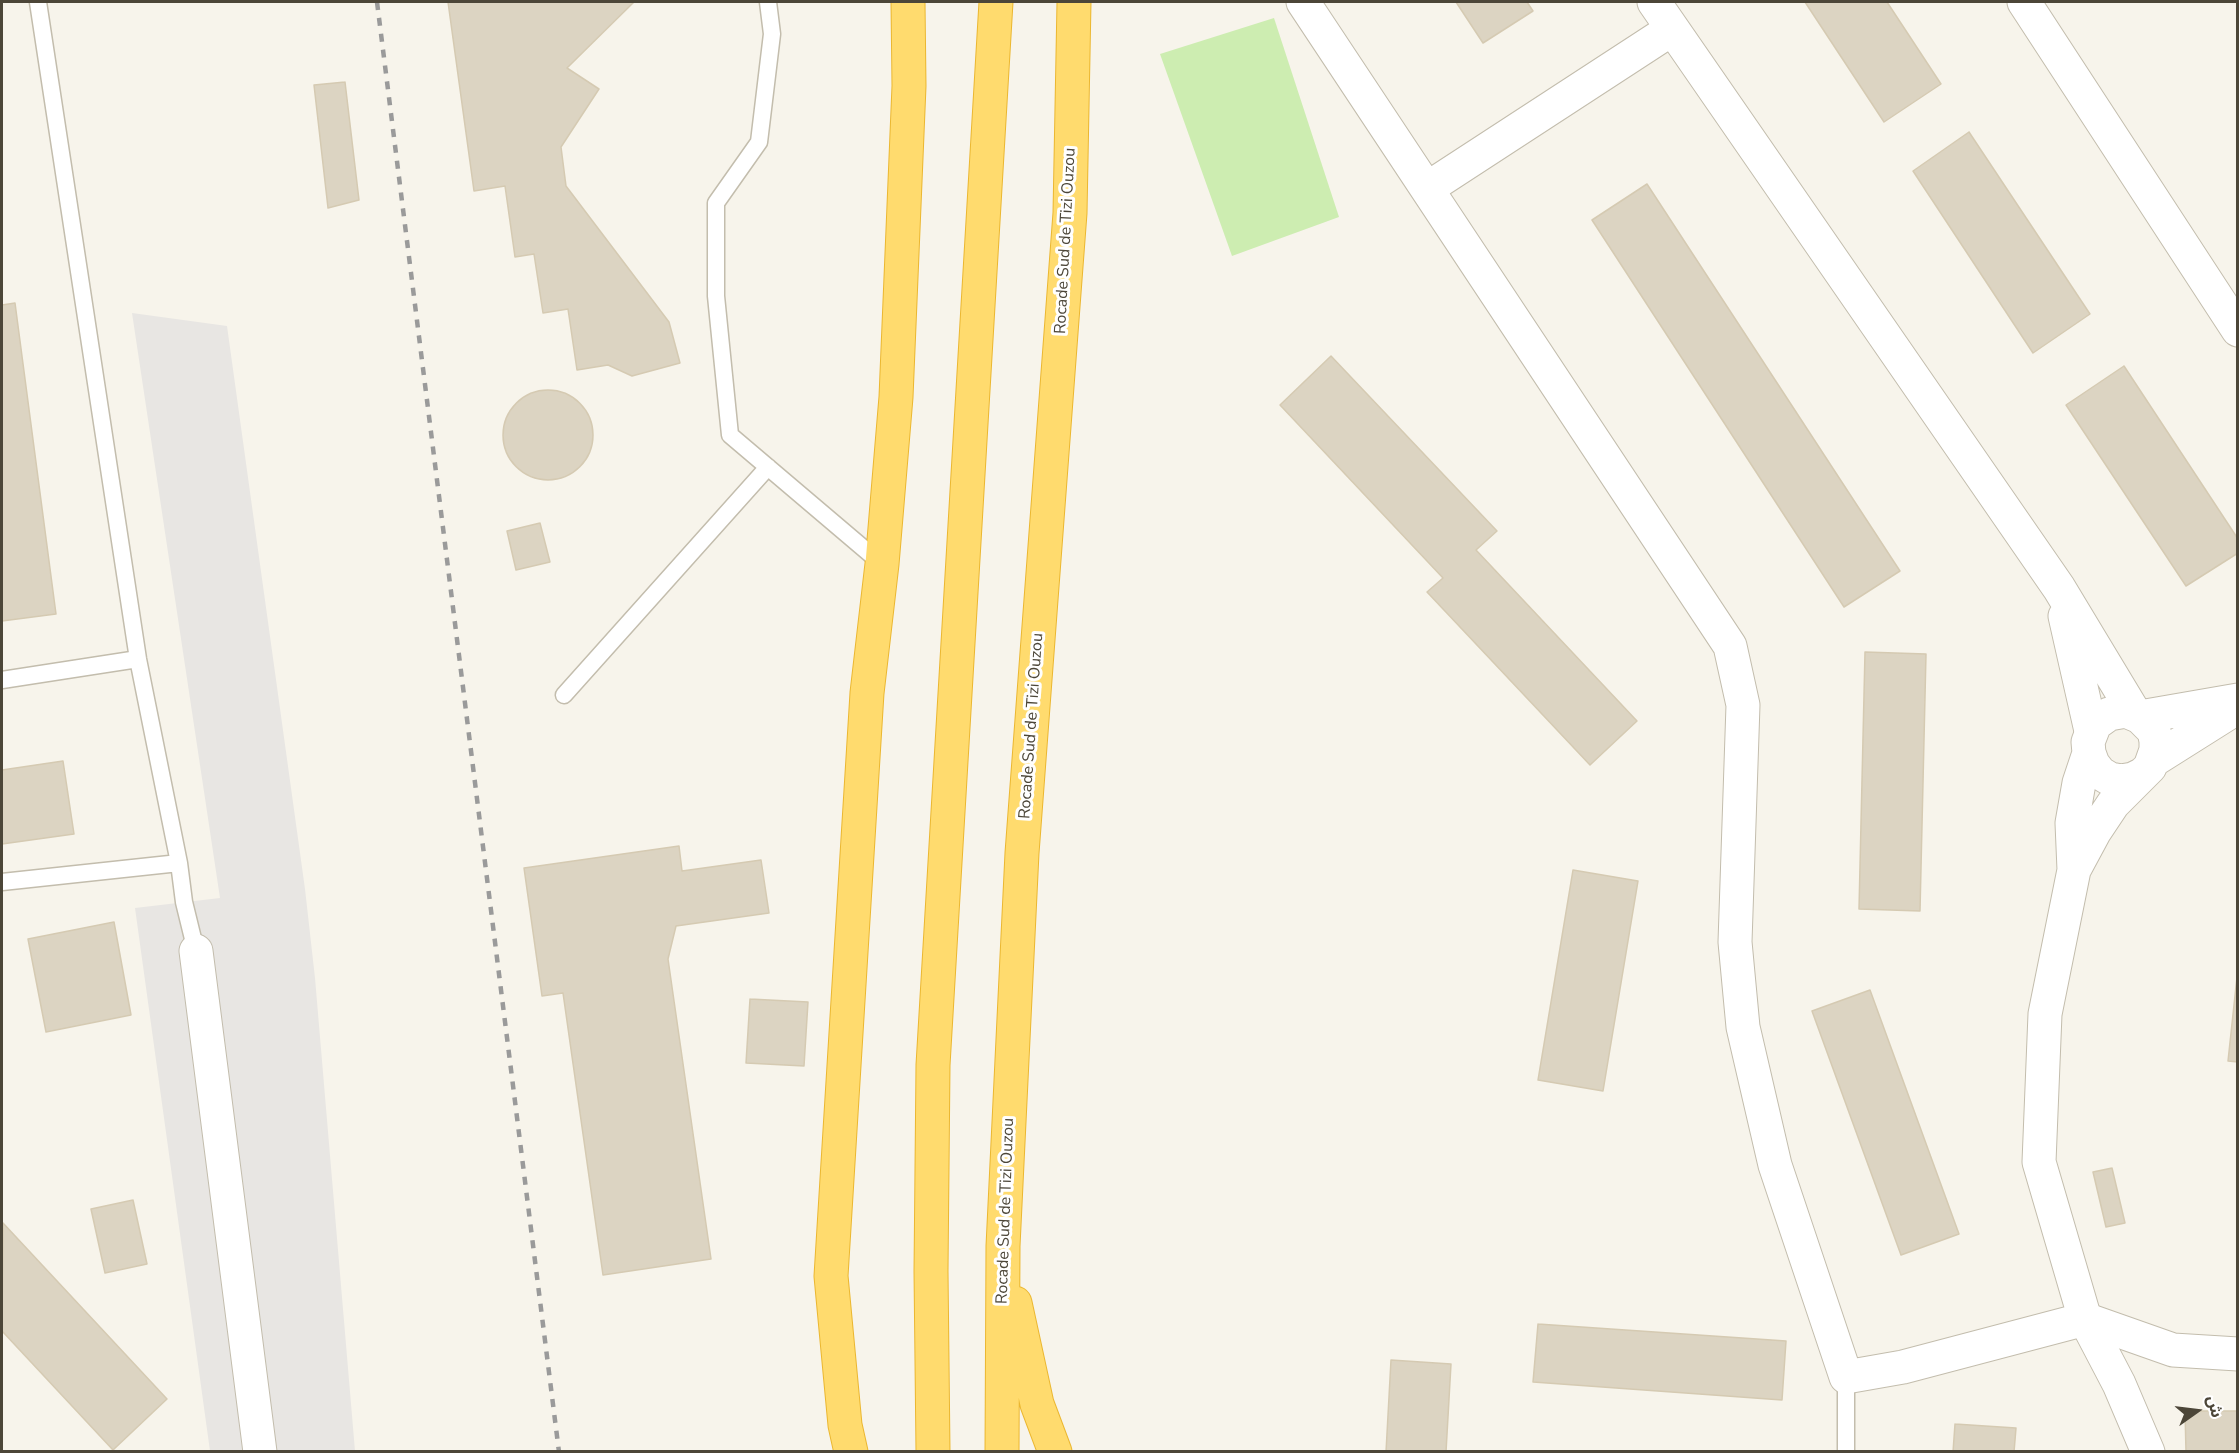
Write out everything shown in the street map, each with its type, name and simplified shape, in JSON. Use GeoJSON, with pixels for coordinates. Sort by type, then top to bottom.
{"type":"FeatureCollection","features":[{"type":"Feature","properties":{"kind":"highway"},"geometry":{"type":"LineString","coordinates":[[851,1452],[845,1425],[831,1276],[867,693],[882,564],[896,397],[909,86],[908,2]]}},
{"type":"Feature","properties":{"kind":"highway"},"geometry":{"type":"LineString","coordinates":[[933,1452],[931,1271],[933,1065],[996,2]]}},
{"type":"Feature","properties":{"kind":"highway","name":"Rocade Sud de Tizi Ouzou"},"geometry":{"type":"LineString","coordinates":[[1002,1452],[1003,1246],[1022,854],[1070,213],[1074,2]]}},
{"type":"Feature","properties":{"kind":"highway"},"geometry":{"type":"LineString","coordinates":[[1003,1246],[1037,1404],[1055,1452]]}},
{"type":"Feature","properties":{"kind":"street"},"geometry":{"type":"LineString","coordinates":[[1303,2],[1730,646],[1743,705],[1735,942],[1743,1027],[1775,1165],[1846,1377],[1903,1367],[2085,1318],[2173,1350],[2238,1354]]}},
{"type":"Feature","properties":{"kind":"street"},"geometry":{"type":"LineString","coordinates":[[1654,2],[2059,588],[2138,715],[2154,731],[2157,750],[2149,767],[2113,804],[2074,870]]}},
{"type":"Feature","properties":{"kind":"street"},"geometry":{"type":"LineString","coordinates":[[2024,2],[2238,330]]}},
{"type":"Feature","properties":{"kind":"street"},"geometry":{"type":"LineString","coordinates":[[1428,188],[1672,29]]}},
{"type":"Feature","properties":{"kind":"street"},"geometry":{"type":"LineString","coordinates":[[2059,588],[2093,764],[2100,773],[2110,779],[2121,781],[2133,779],[2238,707]]}},
{"type":"Feature","properties":{"kind":"street"},"geometry":{"type":"LineString","coordinates":[[2148,1452],[2119,1384],[2085,1318],[2039,1162],[2045,1014],[2074,870],[2072,823],[2079,783],[2090,742],[2102,718],[2109,714],[2126,711],[2138,715],[2238,700]]}},
{"type":"Feature","properties":{"kind":"street"},"geometry":{"type":"LineString","coordinates":[[196,951],[260,1452]]}},
{"type":"Feature","properties":{"kind":"street"},"geometry":{"type":"LineString","coordinates":[[2119,1384],[2131,1452]]}},
{"type":"Feature","properties":{"kind":"lane"},"geometry":{"type":"LineString","coordinates":[[38,2],[138,659],[179,863],[184,902],[196,951]]}},
{"type":"Feature","properties":{"kind":"lane"},"geometry":{"type":"LineString","coordinates":[[768,2],[772,34],[759,142],[716,202],[716,296],[730,435],[882,564]]}},
{"type":"Feature","properties":{"kind":"lane"},"geometry":{"type":"LineString","coordinates":[[564,695],[768,467]]}},
{"type":"Feature","properties":{"kind":"lane"},"geometry":{"type":"LineString","coordinates":[[2,680],[138,659]]}},
{"type":"Feature","properties":{"kind":"lane"},"geometry":{"type":"LineString","coordinates":[[2,882],[179,863]]}},
{"type":"Feature","properties":{"kind":"lane"},"geometry":{"type":"LineString","coordinates":[[1846,1377],[1846,1452]]}},
{"type":"Feature","properties":{"kind":"green space"},"geometry":{"type":"Polygon","coordinates":[[[1274,18],[1339,217],[1232,256],[1160,54],[1274,18]]]}},
{"type":"Feature","properties":{"kind":"shaded area"},"geometry":{"type":"Polygon","coordinates":[[[132,313],[227,326],[305,889],[315,978],[355,1451],[210,1451],[135,908],[220,898],[132,313]]]}},
{"type":"Feature","properties":{"kind":"building"},"geometry":{"type":"Polygon","coordinates":[[[448,2],[634,2],[567,68],[599,89],[561,147],[566,186],[669,322],[680,363],[632,376],[608,365],[577,370],[568,309],[543,313],[534,254],[515,257],[505,186],[474,191],[448,2]]]}},
{"type":"Feature","properties":{"kind":"building"},"geometry":{"type":"Polygon","coordinates":[[[1456,2],[1527,2],[1533,11],[1483,43],[1456,2]]]}},
{"type":"Feature","properties":{"kind":"building"},"geometry":{"type":"Polygon","coordinates":[[[1805,2],[1887,2],[1941,84],[1884,122],[1805,2]]]}},
{"type":"Feature","properties":{"kind":"building"},"geometry":{"type":"Polygon","coordinates":[[[345,82],[359,200],[328,208],[314,85],[345,82]]]}},
{"type":"Feature","properties":{"kind":"building"},"geometry":{"type":"Polygon","coordinates":[[[1969,132],[2090,314],[2033,353],[1913,171],[1969,132]]]}},
{"type":"Feature","properties":{"kind":"building"},"geometry":{"type":"Polygon","coordinates":[[[1647,184],[1900,571],[1844,607],[1592,220],[1647,184]]]}},
{"type":"Feature","properties":{"kind":"building"},"geometry":{"type":"Polygon","coordinates":[[[15,303],[56,614],[2,621],[2,305],[15,303]]]}},
{"type":"Feature","properties":{"kind":"building"},"geometry":{"type":"Polygon","coordinates":[[[1331,356],[1497,531],[1476,550],[1637,721],[1590,765],[1427,592],[1443,578],[1280,405],[1331,356]]]}},
{"type":"Feature","properties":{"kind":"building"},"geometry":{"type":"Polygon","coordinates":[[[2124,366],[2238,539],[2238,553],[2186,586],[2066,405],[2124,366]]]}},
{"type":"Feature","properties":{"kind":"building"},"geometry":{"type":"Polygon","coordinates":[[[548,390],[565,394],[580,403],[589,418],[593,435],[589,452],[580,467],[565,476],[548,480],[531,476],[516,467],[507,452],[503,435],[507,418],[516,403],[531,394],[548,390]]]}},
{"type":"Feature","properties":{"kind":"building"},"geometry":{"type":"Polygon","coordinates":[[[540,523],[550,562],[516,570],[507,531],[540,523]]]}},
{"type":"Feature","properties":{"kind":"building"},"geometry":{"type":"Polygon","coordinates":[[[1865,652],[1926,654],[1920,911],[1859,909],[1865,652]]]}},
{"type":"Feature","properties":{"kind":"building"},"geometry":{"type":"Polygon","coordinates":[[[63,761],[74,834],[2,844],[2,770],[63,761]]]}},
{"type":"Feature","properties":{"kind":"building"},"geometry":{"type":"Polygon","coordinates":[[[679,846],[682,871],[761,860],[769,913],[676,926],[668,959],[711,1259],[603,1275],[563,993],[542,996],[524,868],[679,846]]]}},
{"type":"Feature","properties":{"kind":"building"},"geometry":{"type":"Polygon","coordinates":[[[1573,870],[1638,881],[1603,1091],[1538,1080],[1573,870]]]}},
{"type":"Feature","properties":{"kind":"building"},"geometry":{"type":"Polygon","coordinates":[[[114,922],[131,1015],[46,1032],[28,939],[114,922]]]}},
{"type":"Feature","properties":{"kind":"building"},"geometry":{"type":"Polygon","coordinates":[[[2238,977],[2238,1062],[2228,1061],[2238,977]]]}},
{"type":"Feature","properties":{"kind":"building"},"geometry":{"type":"Polygon","coordinates":[[[1870,990],[1959,1234],[1901,1255],[1812,1011],[1870,990]]]}},
{"type":"Feature","properties":{"kind":"building"},"geometry":{"type":"Polygon","coordinates":[[[750,999],[808,1002],[804,1066],[746,1063],[750,999]]]}},
{"type":"Feature","properties":{"kind":"building"},"geometry":{"type":"Polygon","coordinates":[[[2112,1168],[2125,1223],[2106,1227],[2093,1172],[2112,1168]]]}},
{"type":"Feature","properties":{"kind":"building"},"geometry":{"type":"Polygon","coordinates":[[[133,1200],[147,1264],[105,1273],[91,1209],[133,1200]]]}},
{"type":"Feature","properties":{"kind":"building"},"geometry":{"type":"Polygon","coordinates":[[[3,1223],[167,1399],[113,1450],[2,1331],[3,1223]]]}},
{"type":"Feature","properties":{"kind":"building"},"geometry":{"type":"Polygon","coordinates":[[[1538,1324],[1786,1341],[1782,1400],[1533,1382],[1538,1324]]]}},
{"type":"Feature","properties":{"kind":"building"},"geometry":{"type":"Polygon","coordinates":[[[1391,1360],[1451,1364],[1446,1452],[1386,1452],[1391,1360]]]}},
{"type":"Feature","properties":{"kind":"building"},"geometry":{"type":"Polygon","coordinates":[[[2185,1411],[2238,1411],[2238,1452],[2186,1452],[2185,1411]]]}},
{"type":"Feature","properties":{"kind":"building"},"geometry":{"type":"Polygon","coordinates":[[[1955,1424],[2016,1428],[2014,1452],[1953,1452],[1955,1424]]]}},
{"type":"Feature","properties":{"kind":"railway"},"geometry":{"type":"LineString","coordinates":[[377,2],[559,1452]]}}]}
